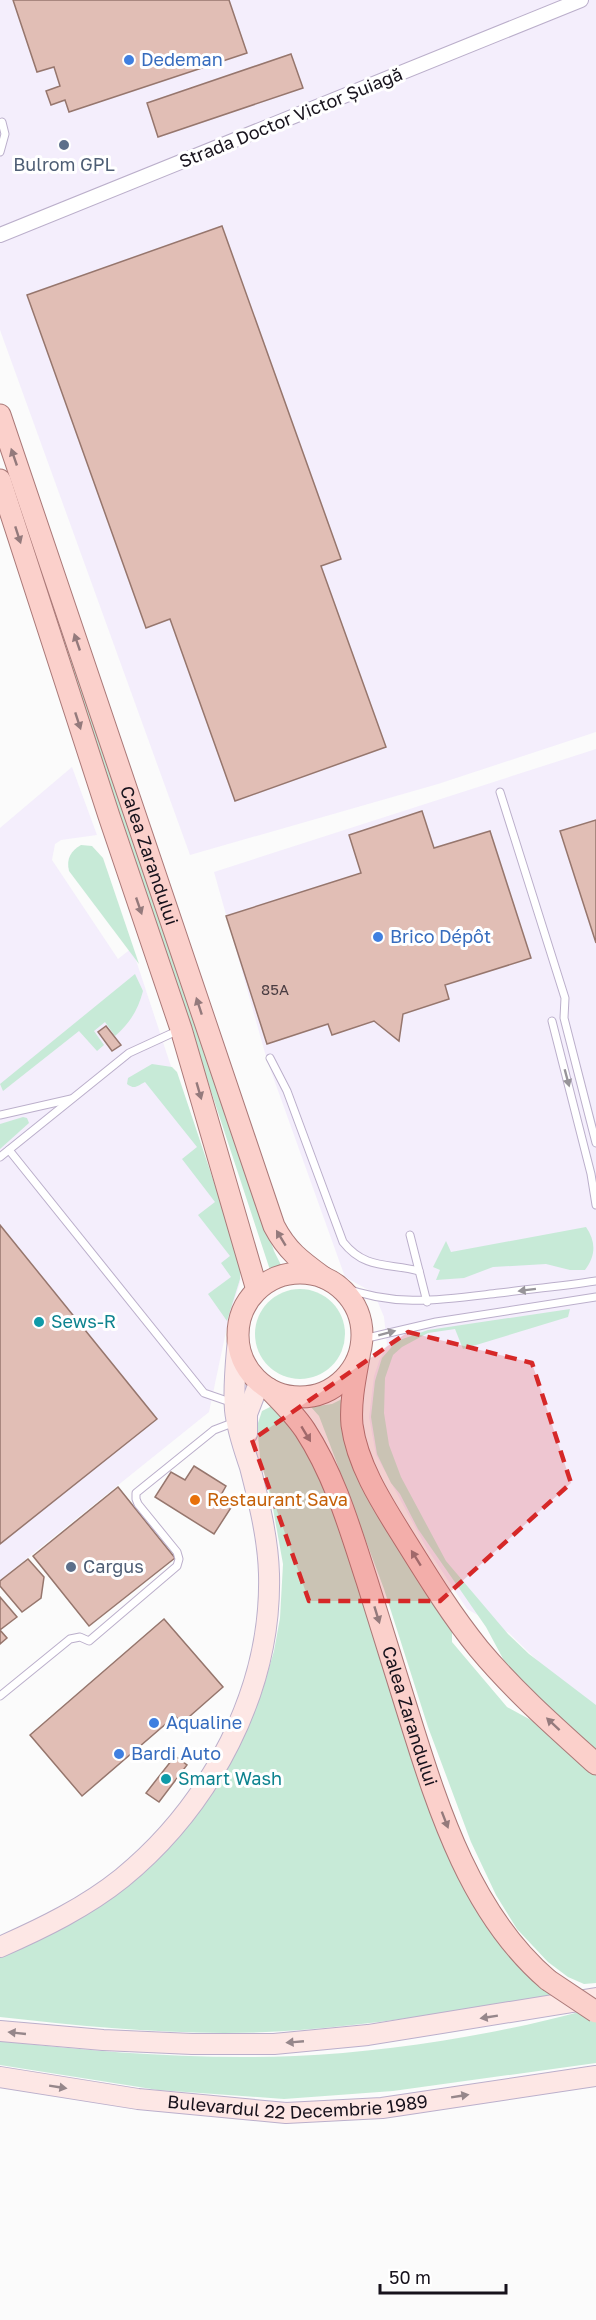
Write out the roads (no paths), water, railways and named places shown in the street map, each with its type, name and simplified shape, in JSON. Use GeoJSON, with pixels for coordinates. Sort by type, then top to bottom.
{"type":"FeatureCollection","features":[{"type":"Feature","properties":{"kind":"main road","name":"Calea Zarandului"},"geometry":{"type":"LineString","coordinates":[[0,416],[274,1226],[294,1256],[353,1301],[361,1319],[361,1348],[352,1407],[352,1424],[357,1448],[388,1512],[437,1592],[480,1650],[529,1702],[596,1764]]}},
{"type":"Feature","properties":{"kind":"main road","name":"Calea Zarandului"},"geometry":{"type":"LineString","coordinates":[[0,480],[181,1029],[257,1290]]}},
{"type":"Feature","properties":{"kind":"main road","name":"Calea Zarandului"},"geometry":{"type":"LineString","coordinates":[[0,1947],[57,1920],[92,1899],[130,1871],[183,1815],[218,1766],[229,1745],[253,1685],[262,1649],[267,1616],[269,1574],[265,1538],[236,1413],[239,1320],[246,1304],[257,1290],[271,1280],[286,1274],[305,1273],[331,1282]]}},
{"type":"Feature","properties":{"kind":"main road","name":"Calea Zarandului"},"geometry":{"type":"LineString","coordinates":[[238,1338],[242,1358],[250,1372],[292,1413],[305,1431],[338,1495],[424,1766],[448,1830],[478,1893],[529,1964],[548,1980],[596,2012]]}},
{"type":"Feature","properties":{"kind":"main road"},"geometry":{"type":"LineString","coordinates":[[264,1386],[285,1396],[303,1398],[321,1394],[337,1386],[350,1373],[361,1348]]}},
{"type":"Feature","properties":{"kind":"main road","name":"Calea Zarandului"},"geometry":{"type":"LineString","coordinates":[[250,1469],[248,1414],[264,1386]]}},
{"type":"Feature","properties":{"kind":"main road"},"geometry":{"type":"LineString","coordinates":[[0,2031],[103,2040],[192,2044],[274,2044],[368,2035],[596,1998]]}},
{"type":"Feature","properties":{"kind":"main road","name":"Bulevardul 22 Decembrie 1989"},"geometry":{"type":"LineString","coordinates":[[0,2077],[138,2099],[286,2113],[382,2108],[596,2076]]}},
{"type":"Feature","properties":{"kind":"street","name":"Strada Doctor Victor Șuiagă"},"geometry":{"type":"LineString","coordinates":[[0,235],[581,0]]}},
{"type":"Feature","properties":{"kind":"lane"},"geometry":{"type":"LineString","coordinates":[[0,152],[4,134],[2,122]]}},
{"type":"Feature","properties":{"kind":"lane"},"geometry":{"type":"LineString","coordinates":[[500,792],[565,998],[564,1018],[596,1143]]}},
{"type":"Feature","properties":{"kind":"lane"},"geometry":{"type":"LineString","coordinates":[[552,1021],[591,1174],[596,1205]]}},
{"type":"Feature","properties":{"kind":"lane"},"geometry":{"type":"LineString","coordinates":[[0,1157],[129,1053],[181,1029]]}},
{"type":"Feature","properties":{"kind":"lane"},"geometry":{"type":"LineString","coordinates":[[270,1058],[287,1091],[344,1242],[350,1251],[366,1262],[419,1271]]}},
{"type":"Feature","properties":{"kind":"lane"},"geometry":{"type":"LineString","coordinates":[[0,1115],[74,1098]]}},
{"type":"Feature","properties":{"kind":"lane"},"geometry":{"type":"LineString","coordinates":[[0,1696],[70,1639],[80,1637],[89,1641],[177,1566],[179,1559],[177,1552],[138,1504],[136,1493],[236,1413],[204,1393],[9,1150]]}},
{"type":"Feature","properties":{"kind":"lane"},"geometry":{"type":"LineString","coordinates":[[410,1235],[427,1302]]}},
{"type":"Feature","properties":{"kind":"lane"},"geometry":{"type":"LineString","coordinates":[[331,1282],[364,1296],[427,1302],[596,1281]]}},
{"type":"Feature","properties":{"kind":"lane"},"geometry":{"type":"LineString","coordinates":[[361,1348],[436,1322],[596,1297]]}},
{"type":"Feature","properties":{"kind":"place","name":"Dedeman"},"geometry":{"type":"Point","coordinates":[129,60]}},
{"type":"Feature","properties":{"kind":"place","name":"Bulrom GPL"},"geometry":{"type":"Point","coordinates":[64,145]}},
{"type":"Feature","properties":{"kind":"place","name":"Brico Dépôt"},"geometry":{"type":"Point","coordinates":[378,937]}},
{"type":"Feature","properties":{"kind":"place","name":"Sews-R"},"geometry":{"type":"Point","coordinates":[39,1322]}},
{"type":"Feature","properties":{"kind":"place","name":"Restaurant Sava"},"geometry":{"type":"Point","coordinates":[195,1500]}},
{"type":"Feature","properties":{"kind":"place","name":"Cargus"},"geometry":{"type":"Point","coordinates":[71,1567]}},
{"type":"Feature","properties":{"kind":"place","name":"Aqualine"},"geometry":{"type":"Point","coordinates":[154,1723]}},
{"type":"Feature","properties":{"kind":"place","name":"Bardi Auto"},"geometry":{"type":"Point","coordinates":[119,1754]}},
{"type":"Feature","properties":{"kind":"place","name":"Smart Wash"},"geometry":{"type":"Point","coordinates":[166,1779]}}]}
